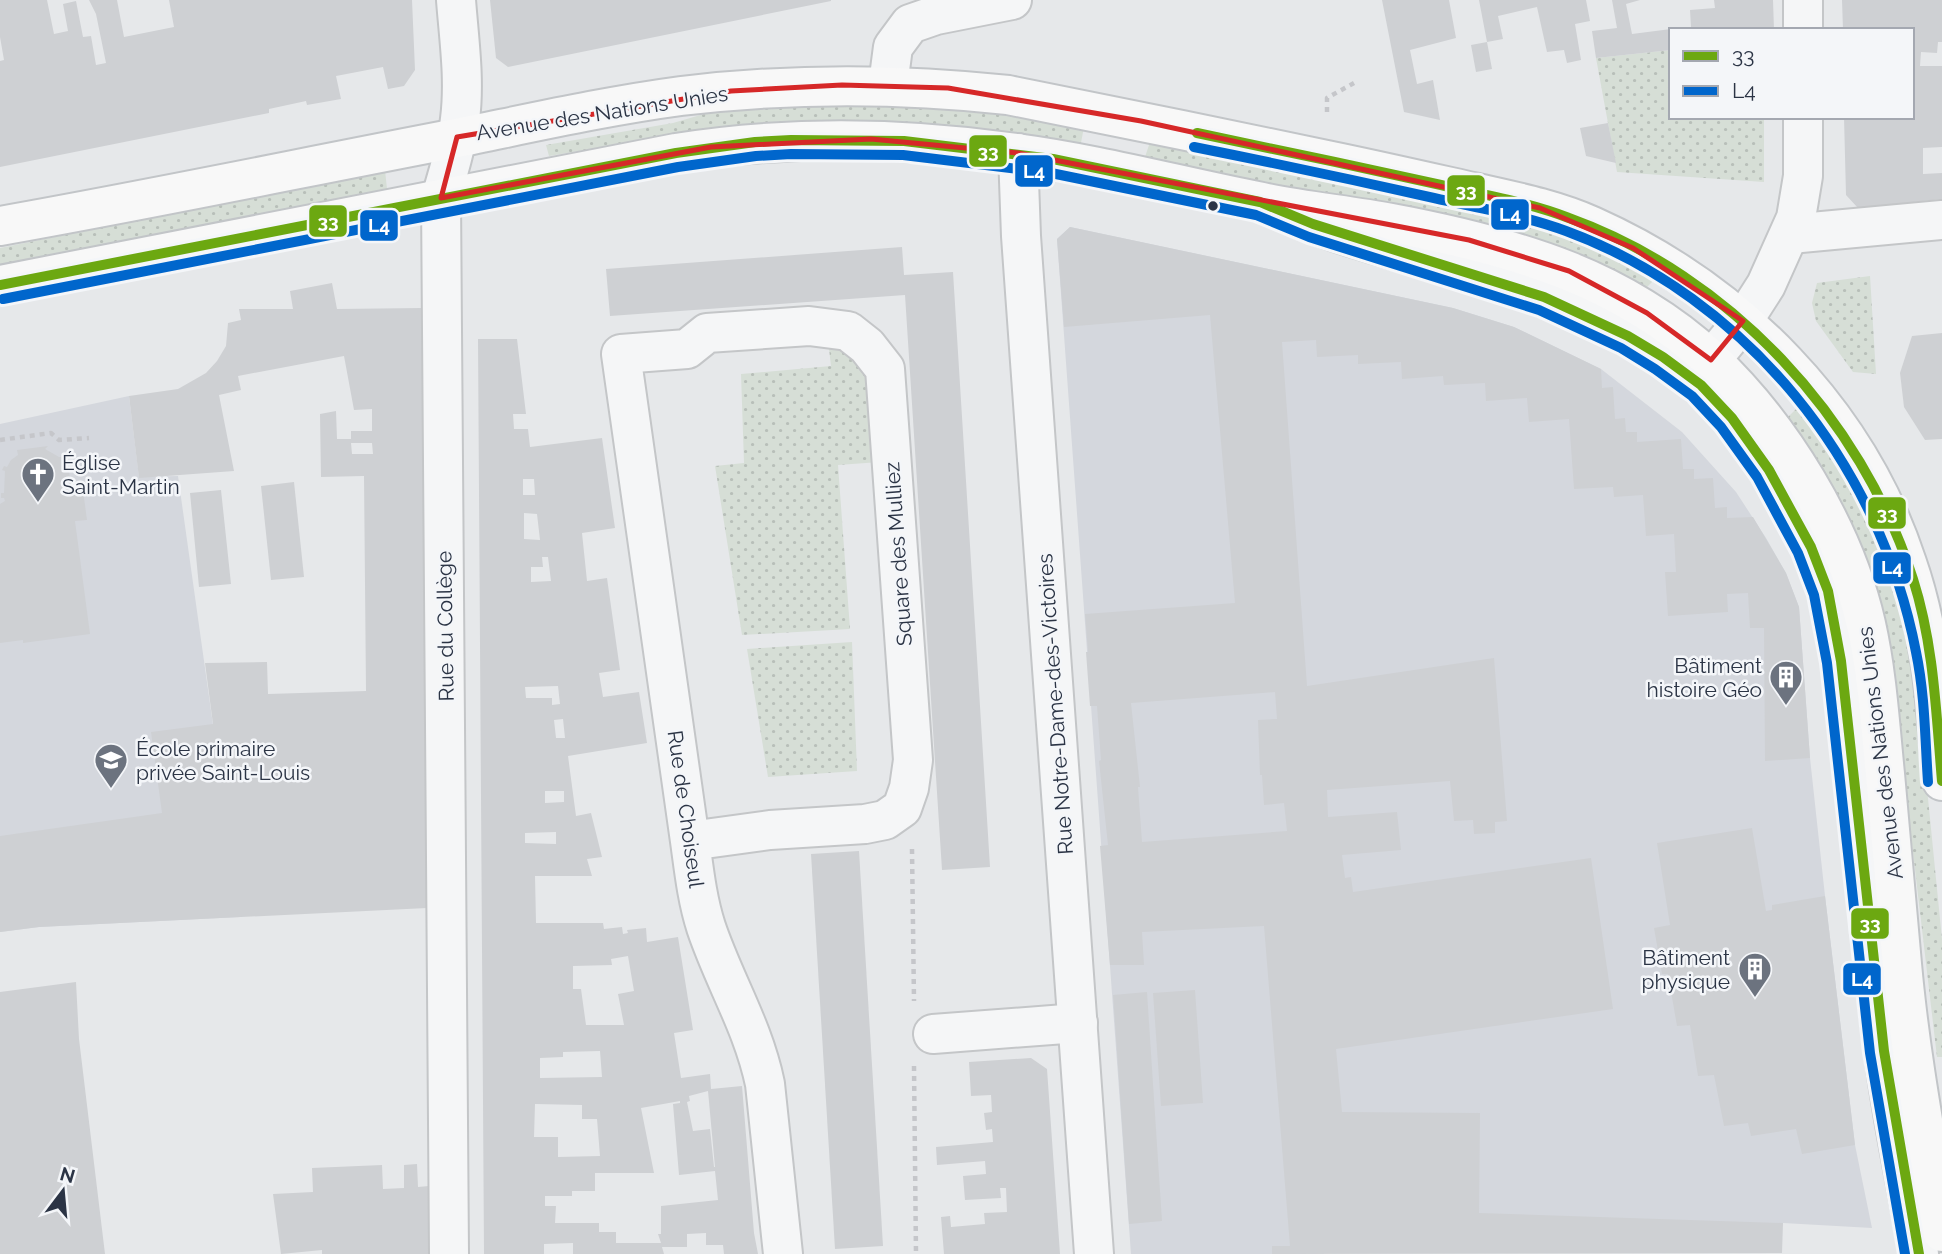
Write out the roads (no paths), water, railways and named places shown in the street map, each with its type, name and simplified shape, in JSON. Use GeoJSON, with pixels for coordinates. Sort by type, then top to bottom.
{"type":"FeatureCollection","features":[{"type":"Feature","properties":{"kind":"main road","name":"Avenue des Nations Unies"},"geometry":{"type":"LineString","coordinates":[[0,226],[678,97],[796,86],[888,85],[1008,95],[1362,167],[1540,208],[1591,226],[1675,271],[1743,321],[1782,358],[1826,408],[1867,471],[1908,563],[1930,650],[1942,781]]}},
{"type":"Feature","properties":{"kind":"main road","name":"Avenue des Nations Unies"},"geometry":{"type":"LineString","coordinates":[[0,285],[676,153],[755,142],[871,139],[1018,153],[1260,202],[1396,224],[1469,240],[1541,261],[1615,293],[1669,327],[1712,377],[1763,419],[1819,502],[1845,556],[1867,625],[1880,718],[1908,1027],[1942,1232]]}},
{"type":"Feature","properties":{"kind":"street","name":"Rue du Collège"},"geometry":{"type":"LineString","coordinates":[[449,1254],[441,198],[457,138],[462,89],[456,0]]}},
{"type":"Feature","properties":{"kind":"street"},"geometry":{"type":"LineString","coordinates":[[888,85],[894,47],[910,24],[1012,0]]}},
{"type":"Feature","properties":{"kind":"street"},"geometry":{"type":"LineString","coordinates":[[1803,0],[1803,28]]}},
{"type":"Feature","properties":{"kind":"street"},"geometry":{"type":"LineString","coordinates":[[1803,119],[1802,190],[1790,234],[1766,285],[1712,377],[1732,418],[1769,470],[1805,535],[1828,591],[1841,660],[1882,1038],[1919,1254]]}},
{"type":"Feature","properties":{"kind":"street","name":"Rue Notre-Dame-des-Victoires"},"geometry":{"type":"LineString","coordinates":[[1018,153],[1022,250],[1094,1254]]}},
{"type":"Feature","properties":{"kind":"street"},"geometry":{"type":"LineString","coordinates":[[1790,234],[1942,220]]}},
{"type":"Feature","properties":{"kind":"street","name":"Square des Mulliez"},"geometry":{"type":"LineString","coordinates":[[621,354],[687,349],[707,333],[809,326],[848,331],[867,346],[885,369],[913,760],[909,788],[902,808],[885,820],[865,824],[770,830],[690,841]]}},
{"type":"Feature","properties":{"kind":"street","name":"Rue de Choiseul"},"geometry":{"type":"LineString","coordinates":[[621,354],[698,898],[706,927],[745,1018],[761,1064],[783,1254]]}},
{"type":"Feature","properties":{"kind":"street"},"geometry":{"type":"LineString","coordinates":[[933,1034],[1078,1023]]}},
{"type":"Feature","properties":{"kind":"place","name":"Église Saint-Martin"},"geometry":{"type":"Point","coordinates":[38,504]}},
{"type":"Feature","properties":{"kind":"place","name":"Bâtiment histoire Géo"},"geometry":{"type":"Point","coordinates":[1786,707]}},
{"type":"Feature","properties":{"kind":"place","name":"École primaire privée Saint-Louis"},"geometry":{"type":"Point","coordinates":[111,790]}},
{"type":"Feature","properties":{"kind":"place","name":"Bâtiment physique"},"geometry":{"type":"Point","coordinates":[1755,999]}}]}
